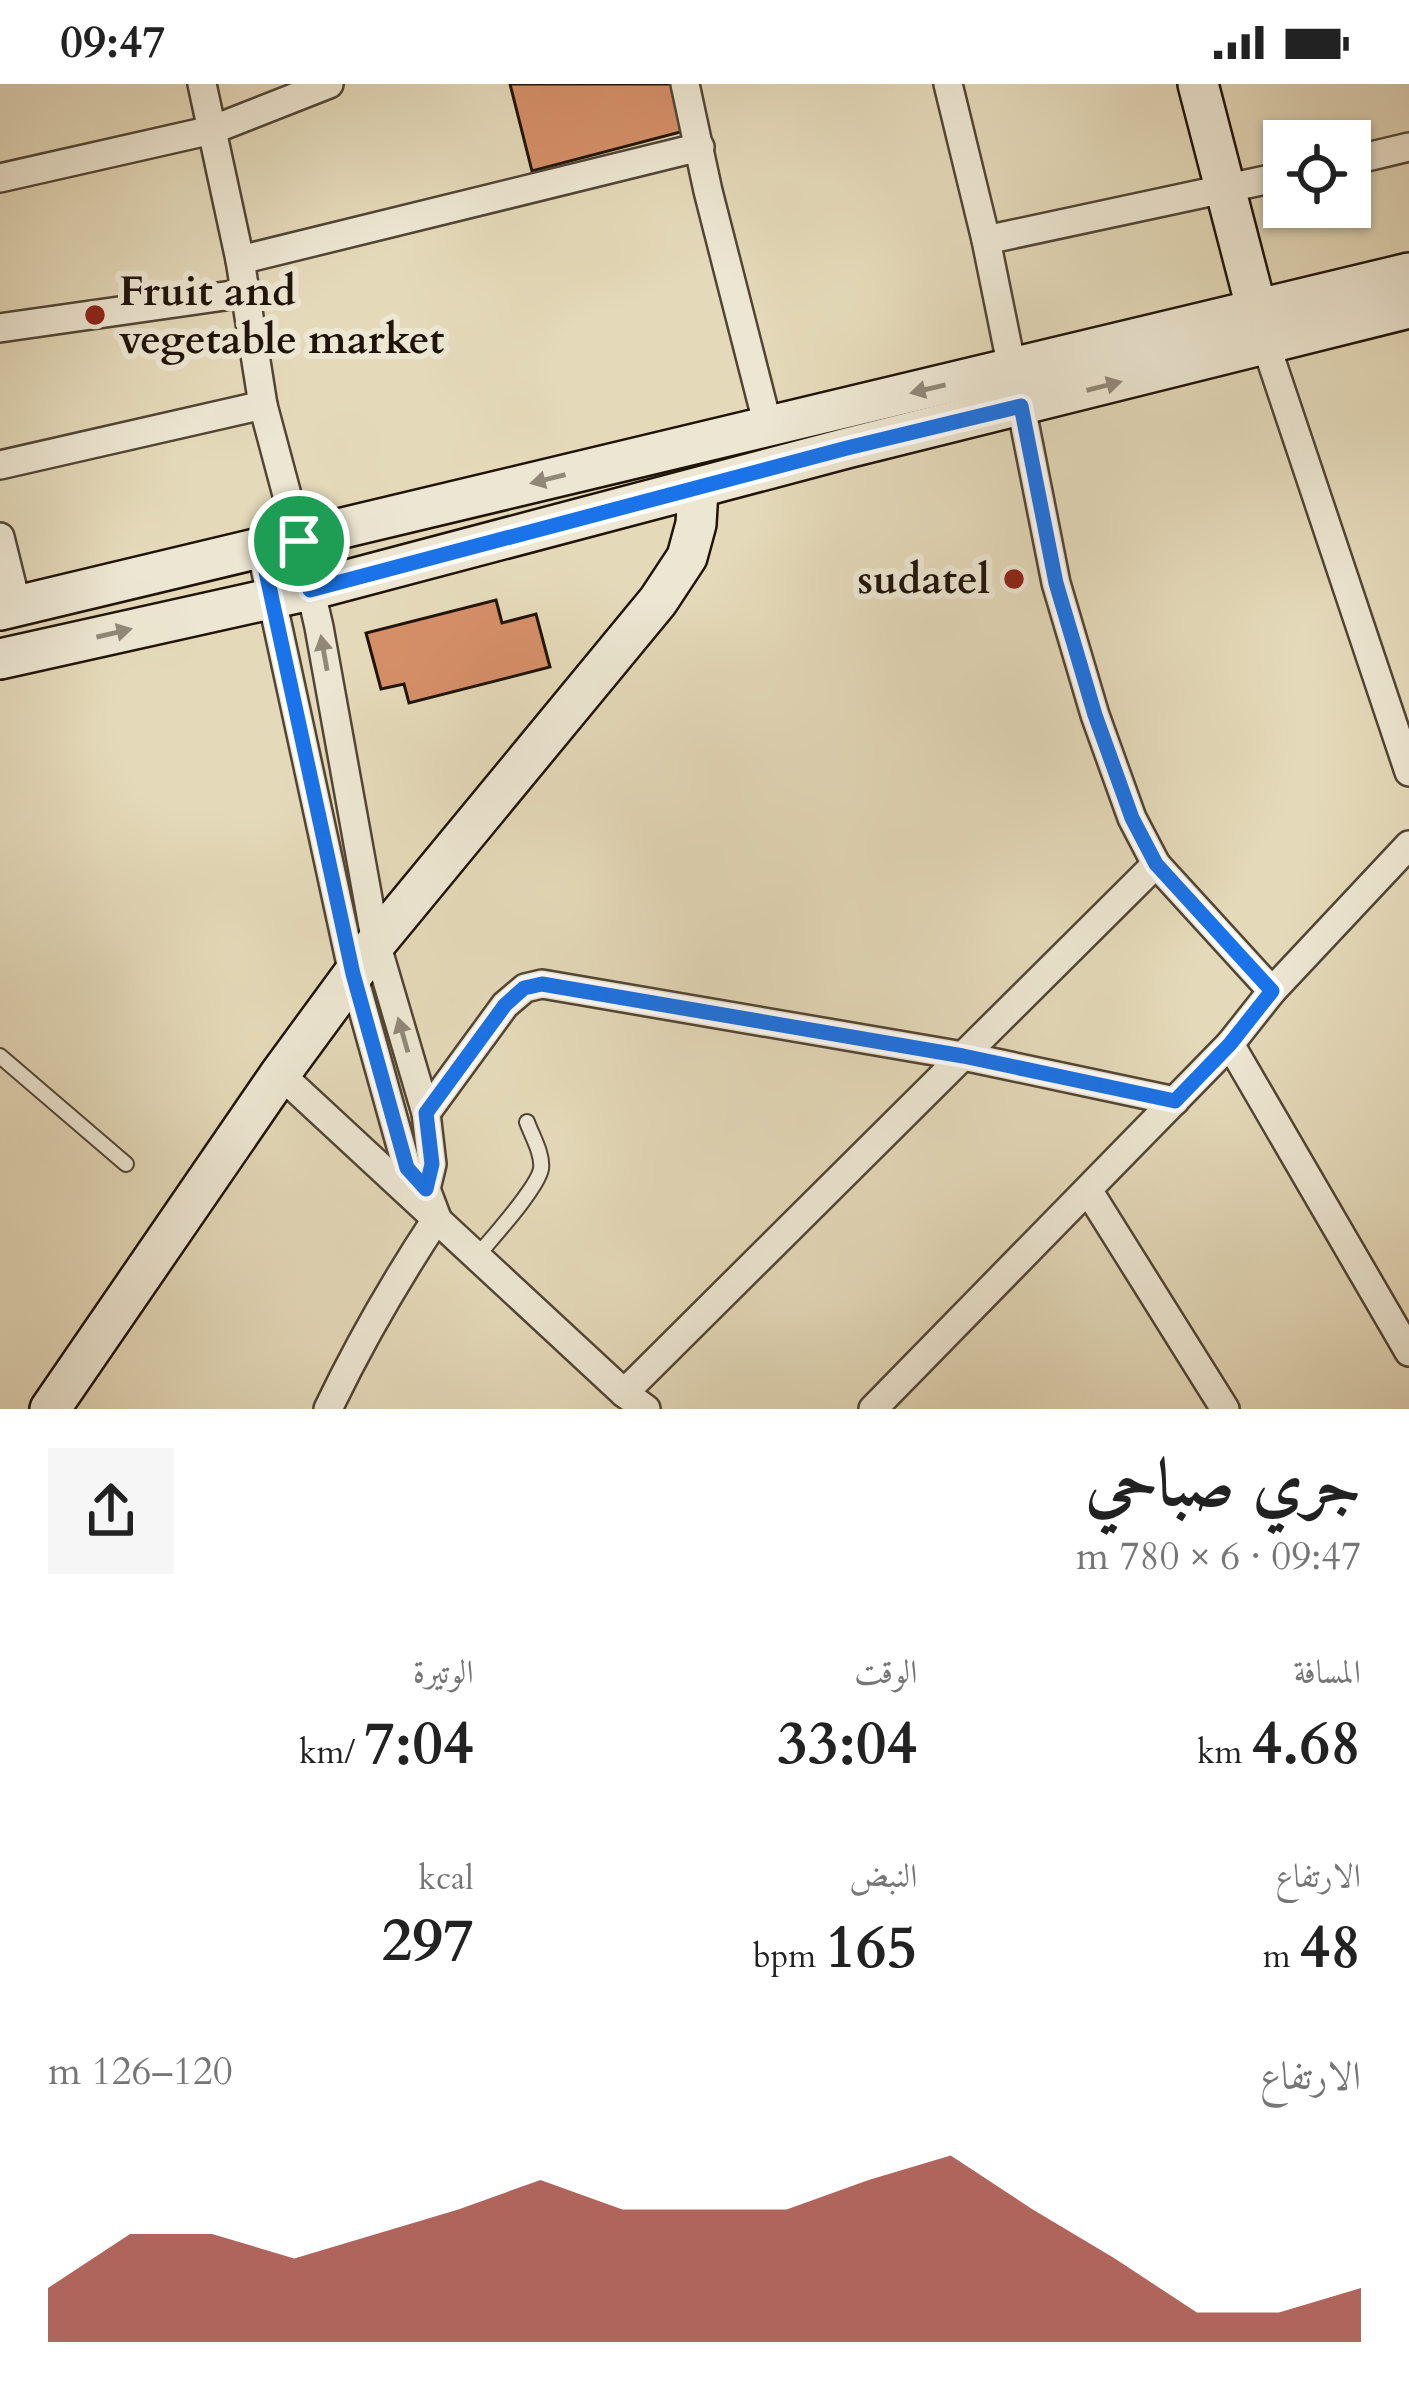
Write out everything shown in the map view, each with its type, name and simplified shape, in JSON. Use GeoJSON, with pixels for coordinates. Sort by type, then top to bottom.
{"type":"FeatureCollection","features":[{"type":"Feature","properties":{"kind":"main road"},"geometry":{"type":"LineString","coordinates":[[1198,84],[1261,328]]}},
{"type":"Feature","properties":{"kind":"main road"},"geometry":{"type":"LineString","coordinates":[[1261,328],[1409,273]]}},
{"type":"Feature","properties":{"kind":"main road"},"geometry":{"type":"LineString","coordinates":[[9,608],[768,426],[1017,387],[1261,328],[1409,308]]}},
{"type":"Feature","properties":{"kind":"main road"},"geometry":{"type":"LineString","coordinates":[[0,658],[310,590],[698,489],[847,448],[1017,387]]}},
{"type":"Feature","properties":{"kind":"main road"},"geometry":{"type":"LineString","coordinates":[[50,1409],[364,958],[658,601],[687,556],[696,524],[698,489]]}},
{"type":"Feature","properties":{"kind":"street"},"geometry":{"type":"LineString","coordinates":[[202,84],[240,260],[263,405],[280,545],[270,598],[364,958],[407,1168],[426,1189],[436,1218]]}},
{"type":"Feature","properties":{"kind":"street"},"geometry":{"type":"LineString","coordinates":[[0,178],[212,130],[329,84]]}},
{"type":"Feature","properties":{"kind":"street"},"geometry":{"type":"LineString","coordinates":[[685,84],[768,426]]}},
{"type":"Feature","properties":{"kind":"street"},"geometry":{"type":"LineString","coordinates":[[948,84],[986,240],[1056,583],[1112,764],[1156,864],[1272,991]]}},
{"type":"Feature","properties":{"kind":"street"},"geometry":{"type":"LineString","coordinates":[[240,260],[700,147]]}},
{"type":"Feature","properties":{"kind":"street"},"geometry":{"type":"LineString","coordinates":[[1371,155],[1409,147]]}},
{"type":"Feature","properties":{"kind":"street"},"geometry":{"type":"LineString","coordinates":[[986,240],[1263,181]]}},
{"type":"Feature","properties":{"kind":"street"},"geometry":{"type":"LineString","coordinates":[[0,328],[246,293]]}},
{"type":"Feature","properties":{"kind":"street"},"geometry":{"type":"LineString","coordinates":[[1261,328],[1409,772]]}},
{"type":"Feature","properties":{"kind":"street"},"geometry":{"type":"LineString","coordinates":[[0,465],[263,405]]}},
{"type":"Feature","properties":{"kind":"street"},"geometry":{"type":"LineString","coordinates":[[0,537],[9,608]]}},
{"type":"Feature","properties":{"kind":"street"},"geometry":{"type":"LineString","coordinates":[[280,545],[310,590],[319,627],[364,958],[426,1113],[432,1164],[426,1189]]}},
{"type":"Feature","properties":{"kind":"street"},"geometry":{"type":"LineString","coordinates":[[873,1409],[1230,1044],[1272,991],[1409,844]]}},
{"type":"Feature","properties":{"kind":"street"},"geometry":{"type":"LineString","coordinates":[[280,1074],[635,1401],[963,1056],[1156,864]]}},
{"type":"Feature","properties":{"kind":"street"},"geometry":{"type":"LineString","coordinates":[[426,1113],[505,1005],[524,988],[542,984],[963,1056],[1175,1101]]}},
{"type":"Feature","properties":{"kind":"street"},"geometry":{"type":"LineString","coordinates":[[1230,1044],[1409,1352]]}},
{"type":"Feature","properties":{"kind":"street"},"geometry":{"type":"LineString","coordinates":[[1088,1190],[1225,1409]]}},
{"type":"Feature","properties":{"kind":"street"},"geometry":{"type":"LineString","coordinates":[[328,1409],[389,1290],[436,1218]]}},
{"type":"Feature","properties":{"kind":"lane"},"geometry":{"type":"LineString","coordinates":[[0,1056],[126,1164]]}},
{"type":"Feature","properties":{"kind":"lane"},"geometry":{"type":"LineString","coordinates":[[477,1256],[536,1183],[542,1166],[526,1122]]}},
{"type":"Feature","properties":{"kind":"building"},"geometry":{"type":"Polygon","coordinates":[[[510,84],[681,84],[692,129],[532,171],[510,84]]]}},
{"type":"Feature","properties":{"kind":"building"},"geometry":{"type":"Polygon","coordinates":[[[496,600],[502,623],[536,614],[550,667],[409,703],[404,684],[381,689],[366,633],[496,600]]]}},
{"type":"Feature","properties":{"kind":"place","name":"Fruit and vegetable market"},"geometry":{"type":"Point","coordinates":[95,315]}},
{"type":"Feature","properties":{"kind":"place","name":"sudatel"},"geometry":{"type":"Point","coordinates":[1014,579]}},
{"type":"Feature","properties":{"kind":"route"},"geometry":{"type":"LineString","coordinates":[[1021,406],[1056,583],[1132,818],[1156,864],[1272,991],[1175,1101],[963,1056],[542,984],[524,988],[505,1005],[426,1113],[432,1164],[426,1189],[407,1168],[353,974],[270,598],[261,549],[299,541],[310,590],[1021,406]]}}]}
